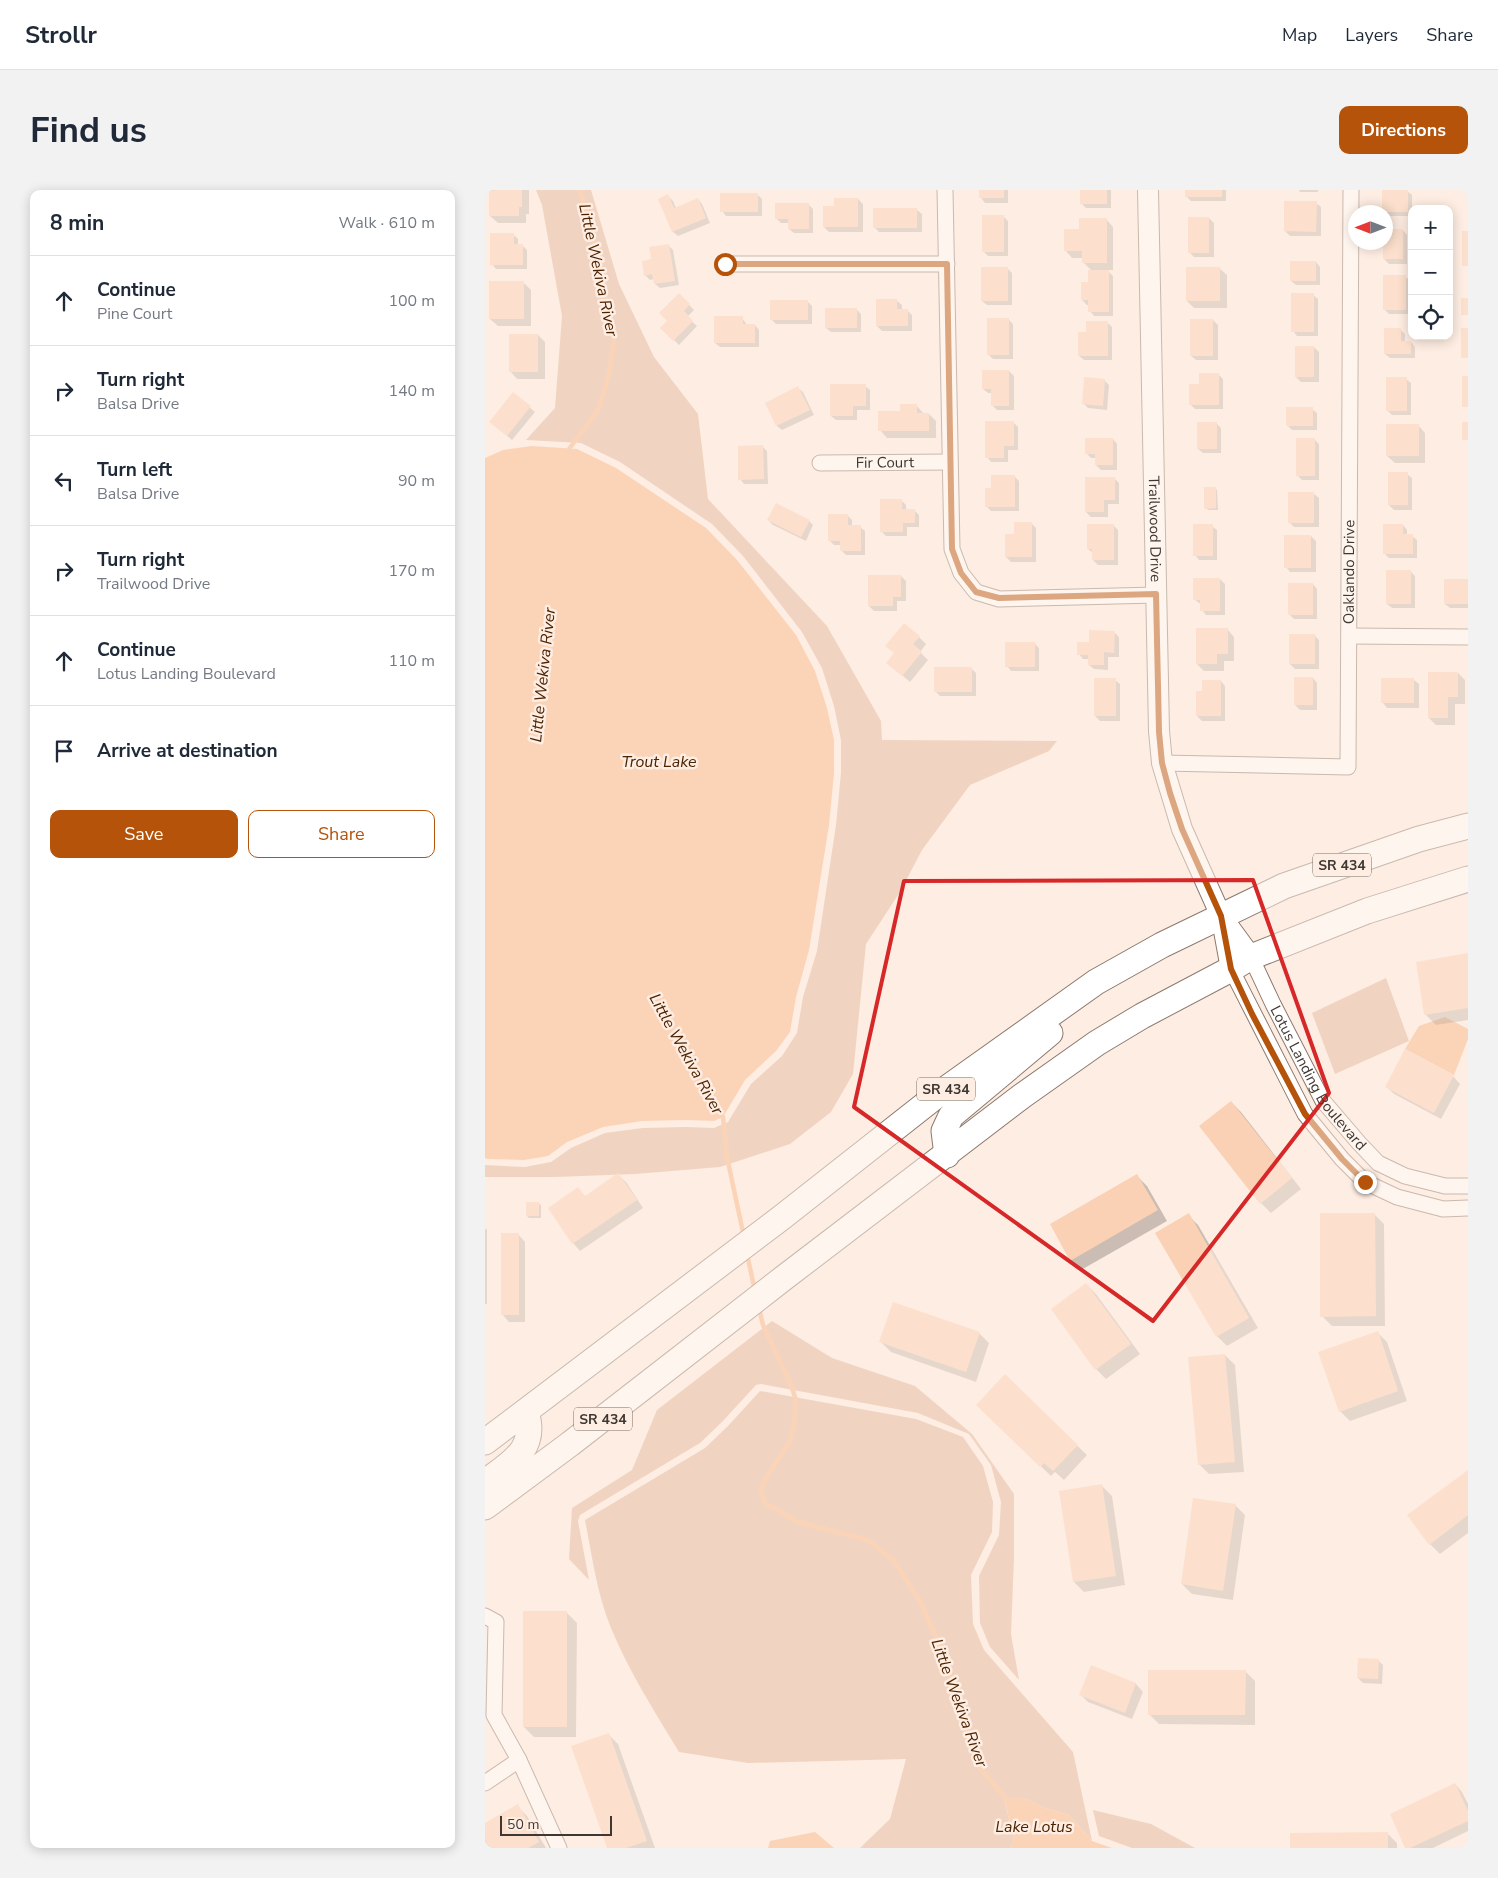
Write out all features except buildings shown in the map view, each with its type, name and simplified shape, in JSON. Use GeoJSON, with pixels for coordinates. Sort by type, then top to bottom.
{"type":"FeatureCollection","features":[{"type":"Feature","properties":{"kind":"main road","name":"SR 434"},"geometry":{"type":"LineString","coordinates":[[485,1442],[715,1269],[936,1096],[1096,982],[1163,945],[1285,886],[1419,839],[1468,826]]}},
{"type":"Feature","properties":{"kind":"main road","name":"SR 434"},"geometry":{"type":"LineString","coordinates":[[485,1508],[1022,1096],[1097,1043],[1142,1016],[1241,963],[1367,911],[1468,879]]}},
{"type":"Feature","properties":{"kind":"main road"},"geometry":{"type":"LineString","coordinates":[[947,1155],[944,1131],[951,1116],[1067,1018],[1096,982]]}},
{"type":"Feature","properties":{"kind":"main road"},"geometry":{"type":"LineString","coordinates":[[485,1482],[512,1462],[525,1447],[530,1430],[526,1412]]}},
{"type":"Feature","properties":{"kind":"street"},"geometry":{"type":"LineString","coordinates":[[945,190],[952,549],[961,573],[976,592],[999,598],[1156,594]]}},
{"type":"Feature","properties":{"kind":"street","name":"Trailwood Drive"},"geometry":{"type":"LineString","coordinates":[[1148,190],[1159,732],[1162,763],[1182,829],[1241,963]]}},
{"type":"Feature","properties":{"kind":"street","name":"Oaklando Drive"},"geometry":{"type":"LineString","coordinates":[[1162,763],[1348,767],[1351,190]]}},
{"type":"Feature","properties":{"kind":"street"},"geometry":{"type":"LineString","coordinates":[[725,264],[947,264]]}},
{"type":"Feature","properties":{"kind":"street","name":"Fir Court"},"geometry":{"type":"LineString","coordinates":[[820,463],[950,462]]}},
{"type":"Feature","properties":{"kind":"street"},"geometry":{"type":"LineString","coordinates":[[1350,636],[1468,637]]}},
{"type":"Feature","properties":{"kind":"street","name":"Lotus Landing Boulevard"},"geometry":{"type":"LineString","coordinates":[[1241,963],[1273,1004],[1323,1101],[1378,1163],[1405,1176],[1445,1186],[1468,1186]]}},
{"type":"Feature","properties":{"kind":"street","name":"Lotus Landing Boulevard"},"geometry":{"type":"LineString","coordinates":[[1241,963],[1252,1014],[1305,1114],[1342,1159],[1365,1182],[1397,1197],[1443,1208],[1468,1208]]}},
{"type":"Feature","properties":{"kind":"street"},"geometry":{"type":"LineString","coordinates":[[485,1616],[496,1622],[489,1716],[519,1760],[559,1848]]}},
{"type":"Feature","properties":{"kind":"street"},"geometry":{"type":"LineString","coordinates":[[485,1783],[519,1760]]}},
{"type":"Feature","properties":{"kind":"highlighted area"},"geometry":{"type":"Polygon","coordinates":[[[1253,880],[1329,1093],[1153,1321],[854,1107],[904,881],[1253,880]]]}},
{"type":"Feature","properties":{"kind":"shaded area"},"geometry":{"type":"Polygon","coordinates":[[[536,190],[591,190],[619,284],[654,357],[698,414],[708,499],[827,626],[881,721],[882,740],[1057,741],[1049,751],[970,785],[922,850],[900,892],[866,944],[853,1074],[831,1112],[790,1144],[720,1167],[635,1174],[485,1177],[485,1165],[525,1167],[551,1162],[571,1148],[605,1133],[643,1128],[714,1128],[728,1122],[751,1084],[782,1056],[797,1033],[803,997],[817,951],[836,825],[841,773],[841,740],[834,706],[822,668],[802,632],[743,556],[712,524],[620,462],[581,443],[526,440],[555,408],[562,316],[542,205],[536,190]]]}},
{"type":"Feature","properties":{"kind":"shaded area"},"geometry":{"type":"Polygon","coordinates":[[[1386,978],[1409,1041],[1335,1074],[1312,1013],[1386,978]]]}},
{"type":"Feature","properties":{"kind":"shaded area"},"geometry":{"type":"Polygon","coordinates":[[[772,1321],[832,1358],[915,1386],[972,1434],[1014,1494],[1011,1634],[1019,1680],[990,1647],[980,1623],[979,1576],[999,1535],[1001,1502],[991,1465],[969,1434],[918,1413],[761,1384],[756,1385],[700,1443],[580,1515],[578,1521],[589,1580],[569,1559],[572,1508],[632,1470],[657,1410],[772,1321]]]}},
{"type":"Feature","properties":{"kind":"shaded area"},"geometry":{"type":"Polygon","coordinates":[[[760,1391],[916,1419],[963,1437],[983,1466],[993,1502],[992,1532],[971,1575],[973,1624],[984,1650],[1073,1752],[1092,1841],[1069,1815],[1045,1808],[1026,1799],[1004,1798],[1014,1840],[1010,1848],[860,1848],[890,1819],[906,1759],[748,1763],[679,1752],[634,1676],[611,1628],[598,1588],[585,1520],[705,1448],[760,1391]]]}},
{"type":"Feature","properties":{"kind":"shaded area"},"geometry":{"type":"Polygon","coordinates":[[[1093,1810],[1151,1824],[1195,1848],[1132,1848],[1099,1836],[1093,1810]]]}},
{"type":"Feature","properties":{"kind":"water","name":"Trout Lake"},"geometry":{"type":"Polygon","coordinates":[[[532,446],[577,449],[616,468],[706,528],[737,560],[796,635],[815,671],[827,708],[834,740],[834,773],[829,825],[809,950],[796,997],[790,1032],[776,1051],[745,1080],[723,1117],[714,1121],[642,1121],[603,1127],[567,1142],[548,1156],[524,1160],[487,1159],[485,1158],[485,458],[503,450],[532,446]]]}},
{"type":"Feature","properties":{"kind":"water"},"geometry":{"type":"Polygon","coordinates":[[[1445,1017],[1468,1029],[1468,1039],[1454,1075],[1405,1049],[1419,1026],[1445,1017]]]}},
{"type":"Feature","properties":{"kind":"water","name":"Lake Lotus"},"geometry":{"type":"Polygon","coordinates":[[[1004,1797],[1026,1799],[1045,1808],[1069,1815],[1092,1841],[1112,1848],[1010,1848],[1014,1840],[1004,1797]]]}},
{"type":"Feature","properties":{"kind":"water"},"geometry":{"type":"Polygon","coordinates":[[[815,1832],[834,1848],[768,1848],[770,1841],[815,1832]]]}},
{"type":"Feature","properties":{"kind":"waterway","name":"Little Wekiva River"},"geometry":{"type":"LineString","coordinates":[[568,453],[599,409],[609,374],[614,340],[590,219],[579,190]]}},
{"type":"Feature","properties":{"kind":"waterway","name":"Little Wekiva River"},"geometry":{"type":"LineString","coordinates":[[720,1112],[723,1117],[727,1157],[744,1237]]}},
{"type":"Feature","properties":{"kind":"waterway","name":"Little Wekiva River"},"geometry":{"type":"LineString","coordinates":[[747,1254],[755,1291]]}},
{"type":"Feature","properties":{"kind":"waterway","name":"Little Wekiva River"},"geometry":{"type":"LineString","coordinates":[[759,1308],[763,1325],[796,1400],[794,1426],[789,1443],[764,1481],[761,1491],[765,1503],[798,1522],[868,1540],[894,1561],[920,1601],[948,1664],[964,1726],[979,1767],[1008,1801]]}},
{"type":"Feature","properties":{"kind":"route"},"geometry":{"type":"LineString","coordinates":[[725,264],[947,264],[952,549],[961,573],[976,592],[999,598],[1156,594],[1159,732],[1162,763],[1182,829],[1221,916],[1231,969],[1252,1014],[1305,1114],[1342,1159],[1365,1182]]}}]}
